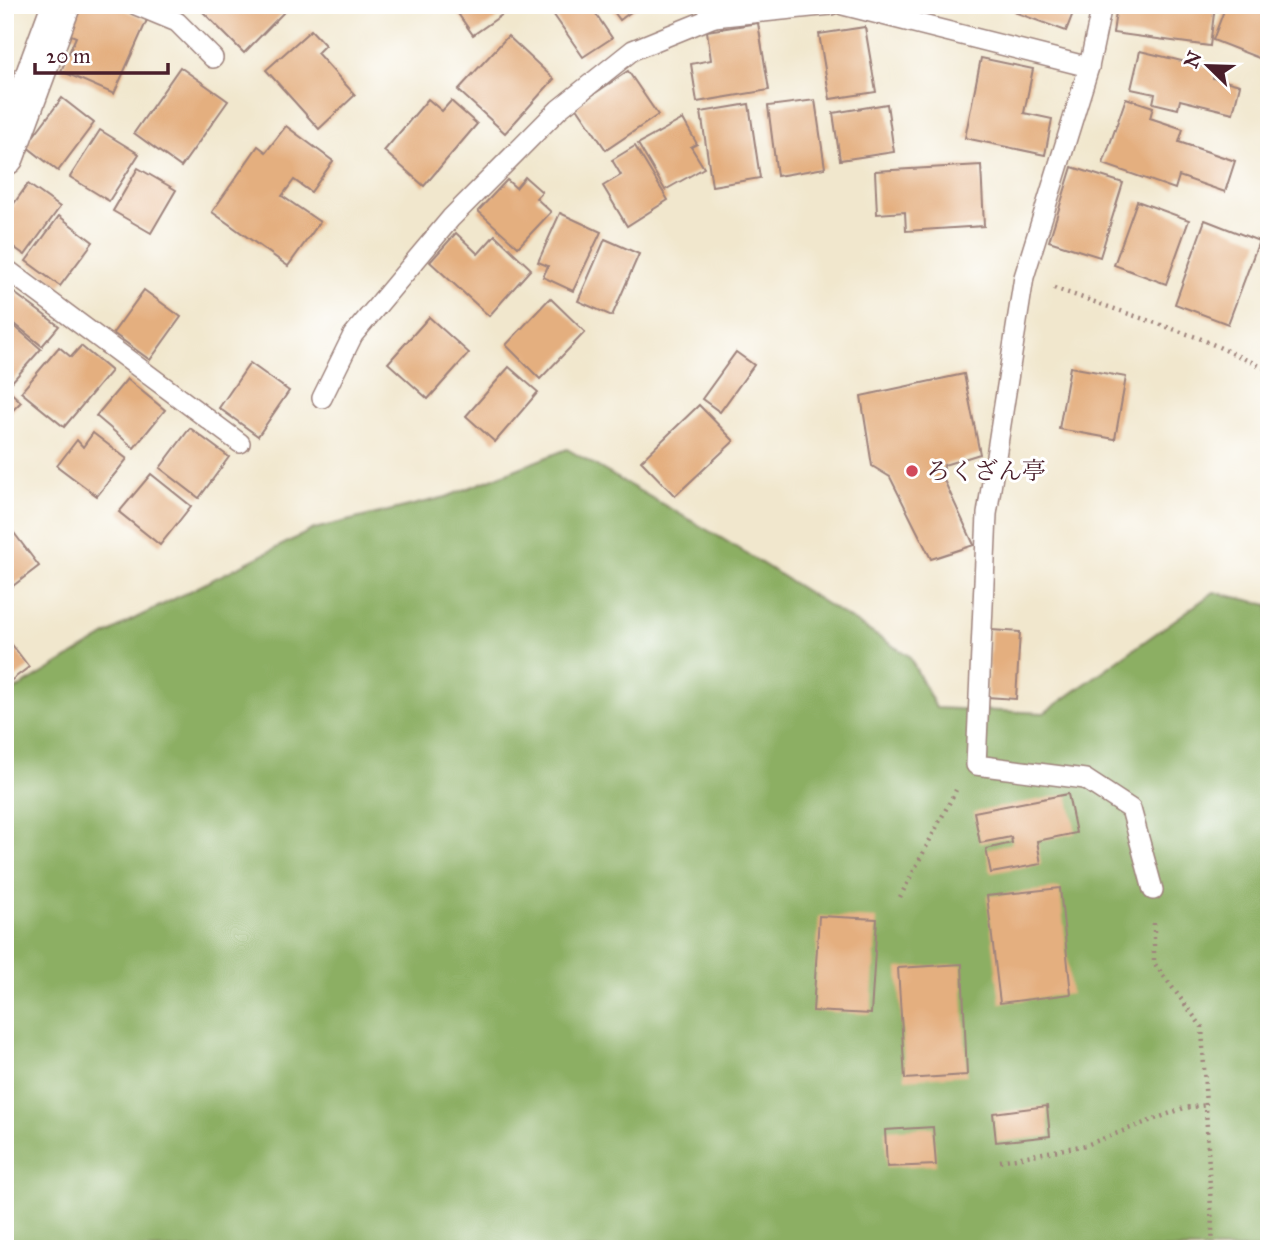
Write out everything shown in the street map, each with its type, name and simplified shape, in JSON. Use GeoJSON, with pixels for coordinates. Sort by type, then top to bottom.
{"type":"FeatureCollection","features":[{"type":"Feature","properties":{"kind":"street"},"geometry":{"type":"LineString","coordinates":[[5,156],[61,5]]}},
{"type":"Feature","properties":{"kind":"lane"},"geometry":{"type":"LineString","coordinates":[[136,5],[177,22],[214,58]]}},
{"type":"Feature","properties":{"kind":"lane"},"geometry":{"type":"LineString","coordinates":[[322,398],[353,335],[452,218],[559,109],[633,50],[710,11],[831,5]]}},
{"type":"Feature","properties":{"kind":"lane"},"geometry":{"type":"LineString","coordinates":[[844,5],[1088,67]]}},
{"type":"Feature","properties":{"kind":"lane"},"geometry":{"type":"LineString","coordinates":[[1102,5],[1088,67],[1024,277],[987,514],[976,765],[1085,779],[1131,809],[1153,890]]}},
{"type":"Feature","properties":{"kind":"lane"},"geometry":{"type":"LineString","coordinates":[[5,268],[240,443]]}},
{"type":"Feature","properties":{"kind":"path"},"geometry":{"type":"LineString","coordinates":[[1024,277],[1199,338],[1269,370]]}},
{"type":"Feature","properties":{"kind":"path"},"geometry":{"type":"LineString","coordinates":[[900,897],[953,793],[976,765]]}},
{"type":"Feature","properties":{"kind":"path"},"geometry":{"type":"LineString","coordinates":[[1153,890],[1154,963],[1202,1027],[1208,1105],[1213,1249]]}},
{"type":"Feature","properties":{"kind":"path"},"geometry":{"type":"LineString","coordinates":[[1000,1161],[1086,1146],[1184,1108],[1208,1105]]}},
{"type":"Feature","properties":{"kind":"green space"},"geometry":{"type":"Polygon","coordinates":[[[567,449],[723,539],[909,656],[936,708],[1044,713],[1214,592],[1269,605],[1269,1249],[5,1249],[5,696],[128,622],[314,529],[446,497],[567,449]]]}},
{"type":"Feature","properties":{"kind":"building"},"geometry":{"type":"Polygon","coordinates":[[[75,5],[114,5],[147,20],[114,94],[61,71],[76,37],[64,32],[75,5]]]}},
{"type":"Feature","properties":{"kind":"building"},"geometry":{"type":"Polygon","coordinates":[[[196,5],[281,5],[286,10],[244,53],[196,5]]]}},
{"type":"Feature","properties":{"kind":"building"},"geometry":{"type":"Polygon","coordinates":[[[452,5],[516,5],[473,35],[452,5]]]}},
{"type":"Feature","properties":{"kind":"building"},"geometry":{"type":"Polygon","coordinates":[[[547,5],[590,5],[612,38],[583,57],[547,5]]]}},
{"type":"Feature","properties":{"kind":"building"},"geometry":{"type":"Polygon","coordinates":[[[609,5],[640,5],[620,20],[609,5]]]}},
{"type":"Feature","properties":{"kind":"building"},"geometry":{"type":"Polygon","coordinates":[[[1017,5],[1076,5],[1066,31],[1014,12],[1017,5]]]}},
{"type":"Feature","properties":{"kind":"building"},"geometry":{"type":"Polygon","coordinates":[[[1117,5],[1215,5],[1210,46],[1113,33],[1117,5]]]}},
{"type":"Feature","properties":{"kind":"building"},"geometry":{"type":"Polygon","coordinates":[[[1226,5],[1269,5],[1269,62],[1213,40],[1226,5]]]}},
{"type":"Feature","properties":{"kind":"building"},"geometry":{"type":"Polygon","coordinates":[[[758,23],[769,90],[697,102],[691,64],[711,60],[707,31],[758,23]]]}},
{"type":"Feature","properties":{"kind":"building"},"geometry":{"type":"Polygon","coordinates":[[[865,27],[876,92],[830,99],[819,34],[865,27]]]}},
{"type":"Feature","properties":{"kind":"building"},"geometry":{"type":"Polygon","coordinates":[[[311,30],[325,45],[317,53],[355,95],[319,129],[266,70],[311,30]]]}},
{"type":"Feature","properties":{"kind":"building"},"geometry":{"type":"Polygon","coordinates":[[[508,36],[554,79],[505,133],[458,90],[508,36]]]}},
{"type":"Feature","properties":{"kind":"building"},"geometry":{"type":"Polygon","coordinates":[[[1140,51],[1215,69],[1213,78],[1240,85],[1233,113],[1180,100],[1178,109],[1153,103],[1155,94],[1131,89],[1140,51]]]}},
{"type":"Feature","properties":{"kind":"building"},"geometry":{"type":"Polygon","coordinates":[[[981,58],[1033,69],[1024,113],[1052,119],[1045,155],[965,138],[981,58]]]}},
{"type":"Feature","properties":{"kind":"building"},"geometry":{"type":"Polygon","coordinates":[[[180,67],[228,101],[181,167],[134,133],[180,67]]]}},
{"type":"Feature","properties":{"kind":"building"},"geometry":{"type":"Polygon","coordinates":[[[628,71],[658,115],[606,150],[576,106],[628,71]]]}},
{"type":"Feature","properties":{"kind":"building"},"geometry":{"type":"Polygon","coordinates":[[[62,98],[94,123],[58,171],[26,146],[62,98]]]}},
{"type":"Feature","properties":{"kind":"building"},"geometry":{"type":"Polygon","coordinates":[[[1126,98],[1153,107],[1150,118],[1183,129],[1179,142],[1235,161],[1225,192],[1179,176],[1175,189],[1103,164],[1126,98]]]}},
{"type":"Feature","properties":{"kind":"building"},"geometry":{"type":"Polygon","coordinates":[[[428,99],[442,111],[451,101],[477,124],[424,186],[384,151],[428,99]]]}},
{"type":"Feature","properties":{"kind":"building"},"geometry":{"type":"Polygon","coordinates":[[[815,100],[825,168],[777,176],[768,106],[815,100]]]}},
{"type":"Feature","properties":{"kind":"building"},"geometry":{"type":"Polygon","coordinates":[[[749,104],[760,178],[712,186],[701,112],[749,104]]]}},
{"type":"Feature","properties":{"kind":"building"},"geometry":{"type":"Polygon","coordinates":[[[887,104],[894,152],[840,160],[833,113],[887,104]]]}},
{"type":"Feature","properties":{"kind":"building"},"geometry":{"type":"Polygon","coordinates":[[[683,119],[697,144],[691,147],[704,168],[665,190],[638,144],[683,119]]]}},
{"type":"Feature","properties":{"kind":"building"},"geometry":{"type":"Polygon","coordinates":[[[286,126],[333,161],[311,192],[294,180],[282,196],[320,222],[288,266],[212,212],[258,146],[266,152],[286,126]]]}},
{"type":"Feature","properties":{"kind":"building"},"geometry":{"type":"Polygon","coordinates":[[[100,130],[139,154],[109,201],[70,177],[100,130]]]}},
{"type":"Feature","properties":{"kind":"building"},"geometry":{"type":"Polygon","coordinates":[[[635,146],[668,200],[627,226],[603,186],[621,175],[612,160],[635,146]]]}},
{"type":"Feature","properties":{"kind":"building"},"geometry":{"type":"Polygon","coordinates":[[[981,165],[984,226],[906,231],[905,212],[877,214],[875,171],[981,165]]]}},
{"type":"Feature","properties":{"kind":"building"},"geometry":{"type":"Polygon","coordinates":[[[1072,167],[1123,183],[1100,257],[1049,241],[1072,167]]]}},
{"type":"Feature","properties":{"kind":"building"},"geometry":{"type":"Polygon","coordinates":[[[138,168],[176,190],[151,233],[113,211],[138,168]]]}},
{"type":"Feature","properties":{"kind":"building"},"geometry":{"type":"Polygon","coordinates":[[[525,177],[542,192],[536,198],[551,212],[518,247],[478,211],[507,180],[516,188],[525,177]]]}},
{"type":"Feature","properties":{"kind":"building"},"geometry":{"type":"Polygon","coordinates":[[[28,184],[60,207],[25,255],[5,241],[5,216],[28,184]]]}},
{"type":"Feature","properties":{"kind":"building"},"geometry":{"type":"Polygon","coordinates":[[[1137,201],[1189,220],[1166,284],[1114,265],[1137,201]]]}},
{"type":"Feature","properties":{"kind":"building"},"geometry":{"type":"Polygon","coordinates":[[[560,213],[601,232],[573,291],[543,277],[548,266],[538,262],[560,213]]]}},
{"type":"Feature","properties":{"kind":"building"},"geometry":{"type":"Polygon","coordinates":[[[59,216],[93,242],[60,286],[26,261],[59,216]]]}},
{"type":"Feature","properties":{"kind":"building"},"geometry":{"type":"Polygon","coordinates":[[[1205,220],[1259,241],[1228,324],[1175,304],[1205,220]]]}},
{"type":"Feature","properties":{"kind":"building"},"geometry":{"type":"Polygon","coordinates":[[[456,233],[478,254],[495,235],[531,269],[489,316],[430,262],[456,233]]]}},
{"type":"Feature","properties":{"kind":"building"},"geometry":{"type":"Polygon","coordinates":[[[605,239],[639,254],[612,316],[578,301],[605,239]]]}},
{"type":"Feature","properties":{"kind":"building"},"geometry":{"type":"Polygon","coordinates":[[[5,286],[59,326],[42,346],[5,316],[5,286]]]}},
{"type":"Feature","properties":{"kind":"building"},"geometry":{"type":"Polygon","coordinates":[[[144,290],[181,317],[150,360],[113,333],[144,290]]]}},
{"type":"Feature","properties":{"kind":"building"},"geometry":{"type":"Polygon","coordinates":[[[550,298],[585,332],[540,379],[506,345],[550,298]]]}},
{"type":"Feature","properties":{"kind":"building"},"geometry":{"type":"Polygon","coordinates":[[[429,317],[469,353],[428,399],[388,363],[429,317]]]}},
{"type":"Feature","properties":{"kind":"building"},"geometry":{"type":"Polygon","coordinates":[[[5,318],[41,349],[10,384],[5,379],[5,318]]]}},
{"type":"Feature","properties":{"kind":"building"},"geometry":{"type":"Polygon","coordinates":[[[81,346],[111,371],[64,427],[21,392],[59,347],[71,357],[81,346]]]}},
{"type":"Feature","properties":{"kind":"building"},"geometry":{"type":"Polygon","coordinates":[[[736,352],[754,365],[720,412],[702,399],[736,352]]]}},
{"type":"Feature","properties":{"kind":"building"},"geometry":{"type":"Polygon","coordinates":[[[250,363],[289,391],[258,436],[219,408],[250,363]]]}},
{"type":"Feature","properties":{"kind":"building"},"geometry":{"type":"Polygon","coordinates":[[[509,367],[538,392],[495,442],[466,416],[509,367]]]}},
{"type":"Feature","properties":{"kind":"building"},"geometry":{"type":"Polygon","coordinates":[[[1070,367],[1126,377],[1115,439],[1059,429],[1070,367]]]}},
{"type":"Feature","properties":{"kind":"building","name":"ろくざん亭"},"geometry":{"type":"Polygon","coordinates":[[[964,374],[980,454],[944,465],[943,478],[974,545],[931,559],[890,477],[872,466],[861,396],[964,374]]]}},
{"type":"Feature","properties":{"kind":"building"},"geometry":{"type":"Polygon","coordinates":[[[127,379],[165,410],[134,448],[96,416],[127,379]]]}},
{"type":"Feature","properties":{"kind":"building"},"geometry":{"type":"Polygon","coordinates":[[[5,387],[21,402],[5,418],[5,387]]]}},
{"type":"Feature","properties":{"kind":"building"},"geometry":{"type":"Polygon","coordinates":[[[699,405],[734,441],[675,496],[641,461],[699,405]]]}},
{"type":"Feature","properties":{"kind":"building"},"geometry":{"type":"Polygon","coordinates":[[[190,428],[229,457],[199,498],[160,468],[190,428]]]}},
{"type":"Feature","properties":{"kind":"building"},"geometry":{"type":"Polygon","coordinates":[[[93,433],[127,459],[97,496],[57,466],[77,440],[83,447],[93,433]]]}},
{"type":"Feature","properties":{"kind":"building"},"geometry":{"type":"Polygon","coordinates":[[[151,474],[191,506],[160,545],[119,512],[151,474]]]}},
{"type":"Feature","properties":{"kind":"building"},"geometry":{"type":"Polygon","coordinates":[[[5,521],[39,566],[5,592],[5,521]]]}},
{"type":"Feature","properties":{"kind":"building"},"geometry":{"type":"Polygon","coordinates":[[[991,630],[1020,632],[1016,699],[987,697],[991,630]]]}},
{"type":"Feature","properties":{"kind":"building"},"geometry":{"type":"Polygon","coordinates":[[[7,638],[29,667],[5,685],[5,639],[7,638]]]}},
{"type":"Feature","properties":{"kind":"building"},"geometry":{"type":"Polygon","coordinates":[[[1068,794],[1076,833],[1037,841],[1041,864],[991,873],[986,849],[1012,843],[1011,837],[980,843],[974,812],[1068,794]]]}},
{"type":"Feature","properties":{"kind":"building"},"geometry":{"type":"Polygon","coordinates":[[[1060,888],[1071,994],[1000,1003],[987,896],[1060,888]]]}},
{"type":"Feature","properties":{"kind":"building"},"geometry":{"type":"Polygon","coordinates":[[[819,916],[877,919],[871,1014],[813,1011],[819,916]]]}},
{"type":"Feature","properties":{"kind":"building"},"geometry":{"type":"Polygon","coordinates":[[[962,964],[967,1075],[905,1079],[898,968],[962,964]]]}},
{"type":"Feature","properties":{"kind":"building"},"geometry":{"type":"Polygon","coordinates":[[[1047,1106],[1050,1136],[996,1142],[993,1113],[1047,1106]]]}},
{"type":"Feature","properties":{"kind":"building"},"geometry":{"type":"Polygon","coordinates":[[[933,1127],[936,1165],[887,1167],[885,1130],[933,1127]]]}},
{"type":"Feature","properties":{"kind":"place","name":"ろくざん亭"},"geometry":{"type":"Point","coordinates":[912,471]}}]}
